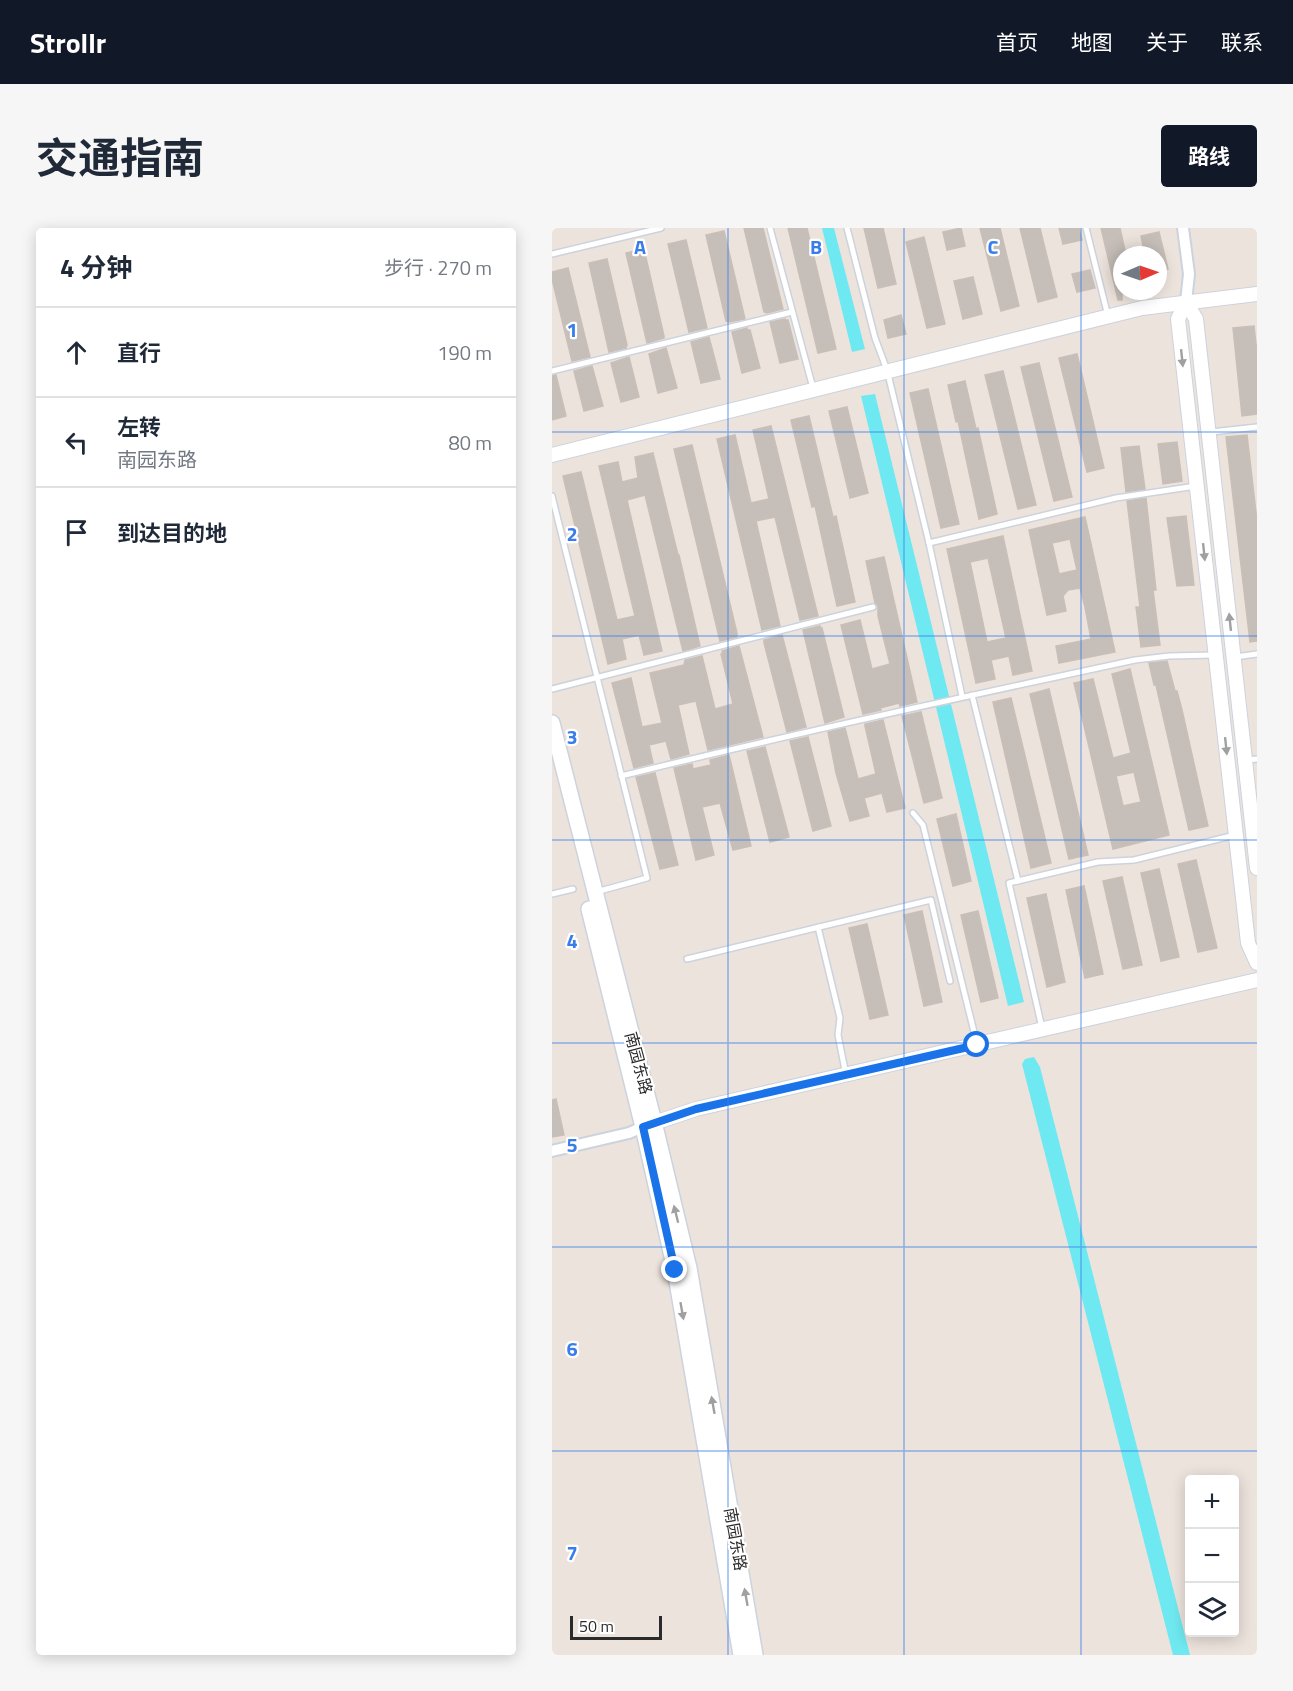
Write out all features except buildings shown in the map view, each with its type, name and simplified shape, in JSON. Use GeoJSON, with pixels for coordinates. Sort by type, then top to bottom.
{"type":"FeatureCollection","features":[{"type":"Feature","properties":{"kind":"main road","name":"南园东路"},"geometry":{"type":"LineString","coordinates":[[552,723],[595,892],[649,1125],[741,1655]]}},
{"type":"Feature","properties":{"kind":"main road","name":"南园东路"},"geometry":{"type":"LineString","coordinates":[[552,764],[689,1268],[755,1655]]}},
{"type":"Feature","properties":{"kind":"street"},"geometry":{"type":"LineString","coordinates":[[1183,228],[1189,274],[1186,302],[1178,319],[1248,943],[1257,963]]}},
{"type":"Feature","properties":{"kind":"street"},"geometry":{"type":"LineString","coordinates":[[552,455],[813,388],[1142,308],[1257,294]]}},
{"type":"Feature","properties":{"kind":"street"},"geometry":{"type":"LineString","coordinates":[[1186,302],[1196,319],[1233,657],[1251,760],[1257,868]]}},
{"type":"Feature","properties":{"kind":"street"},"geometry":{"type":"LineString","coordinates":[[1215,655],[1233,657]]}},
{"type":"Feature","properties":{"kind":"street"},"geometry":{"type":"LineString","coordinates":[[552,1151],[629,1133],[696,1109],[1257,980]]}},
{"type":"Feature","properties":{"kind":"lane"},"geometry":{"type":"LineString","coordinates":[[552,254],[661,228]]}},
{"type":"Feature","properties":{"kind":"lane"},"geometry":{"type":"LineString","coordinates":[[770,228],[813,388]]}},
{"type":"Feature","properties":{"kind":"lane"},"geometry":{"type":"LineString","coordinates":[[847,228],[875,338],[887,370],[929,543],[962,696]]}},
{"type":"Feature","properties":{"kind":"lane"},"geometry":{"type":"LineString","coordinates":[[1086,228],[1108,316]]}},
{"type":"Feature","properties":{"kind":"lane"},"geometry":{"type":"LineString","coordinates":[[552,371],[792,312]]}},
{"type":"Feature","properties":{"kind":"lane"},"geometry":{"type":"LineString","coordinates":[[1209,432],[1257,427]]}},
{"type":"Feature","properties":{"kind":"lane"},"geometry":{"type":"LineString","coordinates":[[929,543],[1116,498],[1197,486]]}},
{"type":"Feature","properties":{"kind":"lane"},"geometry":{"type":"LineString","coordinates":[[552,496],[647,878],[595,892]]}},
{"type":"Feature","properties":{"kind":"lane"},"geometry":{"type":"LineString","coordinates":[[552,689],[873,607]]}},
{"type":"Feature","properties":{"kind":"lane"},"geometry":{"type":"LineString","coordinates":[[1233,657],[1257,654]]}},
{"type":"Feature","properties":{"kind":"lane"},"geometry":{"type":"LineString","coordinates":[[621,776],[930,703],[1135,660],[1169,656],[1215,655]]}},
{"type":"Feature","properties":{"kind":"lane"},"geometry":{"type":"LineString","coordinates":[[972,695],[1018,881]]}},
{"type":"Feature","properties":{"kind":"lane"},"geometry":{"type":"LineString","coordinates":[[913,813],[923,825],[977,1045]]}},
{"type":"Feature","properties":{"kind":"lane"},"geometry":{"type":"LineString","coordinates":[[1042,1030],[1009,883],[1098,862],[1134,860],[1236,835]]}},
{"type":"Feature","properties":{"kind":"lane"},"geometry":{"type":"LineString","coordinates":[[552,894],[573,889]]}},
{"type":"Feature","properties":{"kind":"lane"},"geometry":{"type":"LineString","coordinates":[[687,959],[931,900],[950,981]]}},
{"type":"Feature","properties":{"kind":"lane"},"geometry":{"type":"LineString","coordinates":[[818,927],[840,1018],[838,1035],[846,1075]]}},
{"type":"Feature","properties":{"kind":"water"},"geometry":{"type":"Polygon","coordinates":[[[822,228],[834,228],[865,349],[852,352],[822,228]]]}},
{"type":"Feature","properties":{"kind":"water"},"geometry":{"type":"Polygon","coordinates":[[[875,394],[1024,1002],[1008,1006],[861,396],[875,394]]]}},
{"type":"Feature","properties":{"kind":"water"},"geometry":{"type":"Polygon","coordinates":[[[1034,1057],[1040,1067],[1190,1655],[1173,1655],[1022,1064],[1025,1059],[1034,1057]]]}},
{"type":"Feature","properties":{"kind":"route"},"geometry":{"type":"LineString","coordinates":[[675,1270],[643,1127],[696,1109],[977,1045]]}}]}
